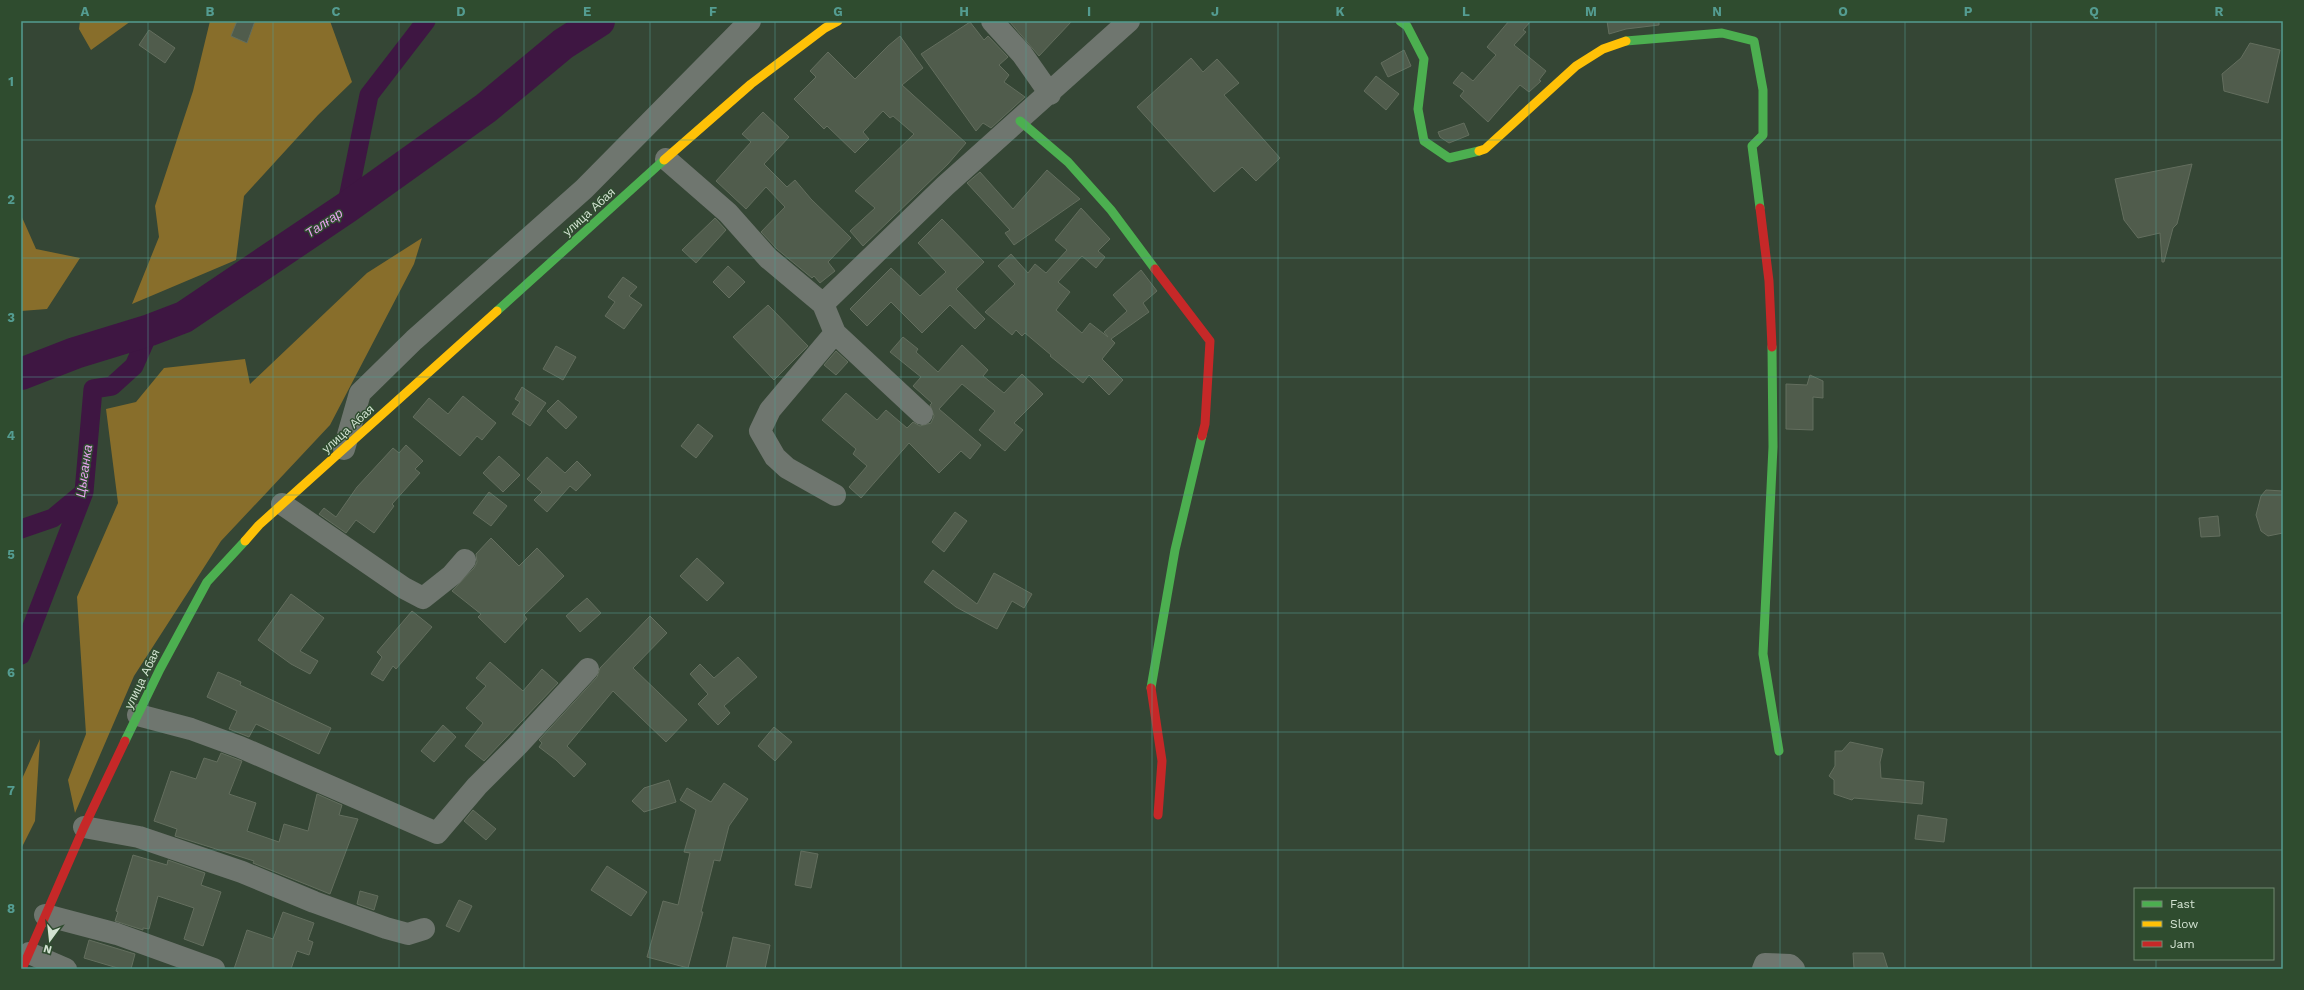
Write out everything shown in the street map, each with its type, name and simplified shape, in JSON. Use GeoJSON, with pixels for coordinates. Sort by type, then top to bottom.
{"type":"FeatureCollection","features":[{"type":"Feature","properties":{"kind":"street"},"geometry":{"type":"LineString","coordinates":[[344,449],[360,393],[414,340],[584,189],[750,21]]}},
{"type":"Feature","properties":{"kind":"street","name":"улица Абая"},"geometry":{"type":"LineString","coordinates":[[26,961],[84,827],[160,669],[207,582],[259,525],[666,158],[751,84],[825,28],[838,21]]}},
{"type":"Feature","properties":{"kind":"street"},"geometry":{"type":"LineString","coordinates":[[992,21],[1022,54],[1050,94]]}},
{"type":"Feature","properties":{"kind":"street"},"geometry":{"type":"LineString","coordinates":[[824,304],[945,186],[1020,121],[1129,21]]}},
{"type":"Feature","properties":{"kind":"street"},"geometry":{"type":"LineString","coordinates":[[1400,21],[1407,26],[1424,59],[1418,109],[1424,141],[1449,158],[1485,149],[1576,66],[1603,49],[1627,41],[1722,33],[1754,41],[1763,90],[1763,135],[1752,146],[1769,281],[1770,331],[1773,357],[1773,447],[1764,654],[1779,751]]}},
{"type":"Feature","properties":{"kind":"street"},"geometry":{"type":"LineString","coordinates":[[1020,121],[1068,162],[1111,210],[1210,341],[1205,424],[1175,550],[1150,684],[1162,761],[1158,815]]}},
{"type":"Feature","properties":{"kind":"street"},"geometry":{"type":"LineString","coordinates":[[666,158],[728,213],[768,258],[824,304],[834,333],[922,414]]}},
{"type":"Feature","properties":{"kind":"street"},"geometry":{"type":"LineString","coordinates":[[834,333],[770,410],[760,431],[775,457],[787,468],[835,495]]}},
{"type":"Feature","properties":{"kind":"street"},"geometry":{"type":"LineString","coordinates":[[282,504],[404,588],[424,598],[452,575],[465,560]]}},
{"type":"Feature","properties":{"kind":"street"},"geometry":{"type":"LineString","coordinates":[[138,715],[191,729],[240,747],[437,833],[477,786],[518,745],[588,669]]}},
{"type":"Feature","properties":{"kind":"street"},"geometry":{"type":"LineString","coordinates":[[84,827],[139,837],[242,872],[314,902],[386,928],[408,934],[424,929]]}},
{"type":"Feature","properties":{"kind":"street"},"geometry":{"type":"LineString","coordinates":[[45,916],[117,934],[214,969]]}},
{"type":"Feature","properties":{"kind":"street"},"geometry":{"type":"LineString","coordinates":[[26,961],[66,969]]}},
{"type":"Feature","properties":{"kind":"street"},"geometry":{"type":"LineString","coordinates":[[1763,969],[1765,964],[1790,965],[1794,969]]}},
{"type":"Feature","properties":{"kind":"shaded area"},"geometry":{"type":"Polygon","coordinates":[[[80,21],[131,21],[91,50],[79,29],[80,21]]]}},
{"type":"Feature","properties":{"kind":"shaded area"},"geometry":{"type":"Polygon","coordinates":[[[210,21],[330,21],[352,82],[318,115],[244,196],[236,260],[132,304],[159,237],[155,206],[193,91],[210,21]]]}},
{"type":"Feature","properties":{"kind":"shaded area"},"geometry":{"type":"Polygon","coordinates":[[[21,215],[36,249],[80,258],[47,309],[21,311],[21,215]]]}},
{"type":"Feature","properties":{"kind":"shaded area"},"geometry":{"type":"Polygon","coordinates":[[[422,238],[414,264],[330,425],[221,541],[134,676],[75,813],[68,780],[86,734],[77,597],[118,503],[106,409],[136,402],[164,368],[245,359],[250,384],[367,273],[422,238]]]}},
{"type":"Feature","properties":{"kind":"shaded area"},"geometry":{"type":"Polygon","coordinates":[[[40,739],[35,821],[21,849],[21,781],[40,739]]]}},
{"type":"Feature","properties":{"kind":"building"},"geometry":{"type":"Polygon","coordinates":[[[237,21],[255,21],[247,43],[231,36],[237,21]]]}},
{"type":"Feature","properties":{"kind":"building"},"geometry":{"type":"Polygon","coordinates":[[[1009,21],[1072,21],[1039,56],[1009,21]]]}},
{"type":"Feature","properties":{"kind":"building"},"geometry":{"type":"Polygon","coordinates":[[[1509,21],[1531,21],[1523,30],[1526,32],[1514,45],[1546,71],[1539,80],[1541,81],[1529,92],[1520,85],[1488,122],[1460,96],[1464,91],[1453,83],[1462,72],[1473,81],[1496,55],[1487,47],[1509,21]]]}},
{"type":"Feature","properties":{"kind":"building"},"geometry":{"type":"Polygon","coordinates":[[[1607,21],[1659,21],[1659,25],[1626,29],[1609,34],[1607,21]]]}},
{"type":"Feature","properties":{"kind":"building"},"geometry":{"type":"Polygon","coordinates":[[[970,22],[984,40],[988,36],[1008,57],[999,65],[1009,75],[1004,82],[1025,97],[991,128],[983,123],[976,131],[921,54],[970,22]]]}},
{"type":"Feature","properties":{"kind":"building"},"geometry":{"type":"Polygon","coordinates":[[[149,30],[175,48],[165,63],[139,45],[149,30]]]}},
{"type":"Feature","properties":{"kind":"building"},"geometry":{"type":"Polygon","coordinates":[[[900,36],[923,68],[902,85],[966,143],[948,164],[863,246],[850,231],[875,208],[855,191],[914,134],[893,116],[890,118],[883,111],[863,132],[869,139],[855,153],[827,126],[824,129],[794,99],[816,77],[810,71],[828,52],[855,79],[900,36]]]}},
{"type":"Feature","properties":{"kind":"building"},"geometry":{"type":"Polygon","coordinates":[[[2250,43],[2280,50],[2268,103],[2224,91],[2222,74],[2241,58],[2250,43]]]}},
{"type":"Feature","properties":{"kind":"building"},"geometry":{"type":"Polygon","coordinates":[[[1404,50],[1411,66],[1388,77],[1381,63],[1404,50]]]}},
{"type":"Feature","properties":{"kind":"building"},"geometry":{"type":"Polygon","coordinates":[[[1191,58],[1203,72],[1217,59],[1239,83],[1224,95],[1280,158],[1256,181],[1242,167],[1214,192],[1137,107],[1191,58]]]}},
{"type":"Feature","properties":{"kind":"building"},"geometry":{"type":"Polygon","coordinates":[[[1376,76],[1399,94],[1386,110],[1364,91],[1376,76]]]}},
{"type":"Feature","properties":{"kind":"building"},"geometry":{"type":"Polygon","coordinates":[[[763,112],[789,137],[764,164],[787,187],[795,180],[811,199],[851,238],[828,262],[835,271],[820,283],[814,276],[812,278],[777,249],[761,232],[785,207],[766,187],[746,209],[716,181],[751,142],[742,134],[763,112]]]}},
{"type":"Feature","properties":{"kind":"building"},"geometry":{"type":"Polygon","coordinates":[[[1464,123],[1469,135],[1449,143],[1440,137],[1438,132],[1464,123]]]}},
{"type":"Feature","properties":{"kind":"building"},"geometry":{"type":"Polygon","coordinates":[[[2192,164],[2177,224],[2173,228],[2164,262],[2162,262],[2160,233],[2138,238],[2124,220],[2115,179],[2192,164]]]}},
{"type":"Feature","properties":{"kind":"building"},"geometry":{"type":"Polygon","coordinates":[[[1047,170],[1080,199],[1014,245],[1005,233],[1010,230],[967,183],[980,172],[1013,209],[1047,170]]]}},
{"type":"Feature","properties":{"kind":"building"},"geometry":{"type":"Polygon","coordinates":[[[1081,208],[1110,239],[1098,251],[1105,257],[1096,268],[1082,256],[1058,282],[1070,292],[1056,310],[1082,333],[1090,323],[1108,337],[1104,332],[1127,311],[1113,295],[1141,270],[1157,291],[1143,303],[1149,312],[1111,339],[1115,343],[1102,359],[1123,380],[1109,395],[1089,375],[1083,383],[1025,333],[1022,336],[1016,330],[1012,335],[985,312],[1015,284],[998,266],[1011,254],[1028,273],[1035,264],[1046,273],[1067,250],[1055,240],[1081,208]]]}},
{"type":"Feature","properties":{"kind":"building"},"geometry":{"type":"Polygon","coordinates":[[[715,218],[726,230],[696,263],[682,250],[715,218]]]}},
{"type":"Feature","properties":{"kind":"building"},"geometry":{"type":"Polygon","coordinates":[[[942,219],[984,262],[956,289],[985,319],[975,329],[950,305],[922,333],[891,302],[867,326],[850,309],[891,268],[920,296],[946,272],[918,243],[942,219]]]}},
{"type":"Feature","properties":{"kind":"building"},"geometry":{"type":"Polygon","coordinates":[[[728,266],[745,282],[729,298],[713,282],[728,266]]]}},
{"type":"Feature","properties":{"kind":"building"},"geometry":{"type":"Polygon","coordinates":[[[623,277],[637,287],[629,296],[642,305],[624,329],[605,316],[615,302],[608,297],[623,277]]]}},
{"type":"Feature","properties":{"kind":"building"},"geometry":{"type":"Polygon","coordinates":[[[768,305],[808,346],[774,380],[733,337],[768,305]]]}},
{"type":"Feature","properties":{"kind":"building"},"geometry":{"type":"Polygon","coordinates":[[[903,337],[918,349],[916,352],[938,372],[962,345],[988,370],[983,376],[1004,393],[1022,374],[1043,394],[1014,423],[1023,430],[1005,451],[979,430],[995,411],[962,384],[939,409],[981,445],[970,459],[961,451],[939,473],[909,443],[861,498],[849,487],[867,466],[853,454],[856,449],[822,420],[846,393],[877,420],[886,410],[907,428],[913,422],[920,426],[931,423],[934,416],[930,405],[932,403],[913,386],[921,377],[890,352],[903,337]]]}},
{"type":"Feature","properties":{"kind":"building"},"geometry":{"type":"Polygon","coordinates":[[[556,346],[576,357],[563,380],[543,369],[556,346]]]}},
{"type":"Feature","properties":{"kind":"building"},"geometry":{"type":"Polygon","coordinates":[[[836,351],[848,362],[836,375],[824,365],[836,351]]]}},
{"type":"Feature","properties":{"kind":"building"},"geometry":{"type":"Polygon","coordinates":[[[1810,375],[1823,381],[1823,398],[1813,397],[1813,430],[1786,429],[1786,384],[1807,385],[1810,375]]]}},
{"type":"Feature","properties":{"kind":"building"},"geometry":{"type":"Polygon","coordinates":[[[522,387],[546,403],[530,426],[512,414],[520,402],[515,399],[522,387]]]}},
{"type":"Feature","properties":{"kind":"building"},"geometry":{"type":"Polygon","coordinates":[[[463,396],[496,423],[482,440],[477,436],[460,456],[413,417],[429,398],[448,414],[463,396]]]}},
{"type":"Feature","properties":{"kind":"building"},"geometry":{"type":"Polygon","coordinates":[[[558,400],[577,417],[566,429],[547,411],[558,400]]]}},
{"type":"Feature","properties":{"kind":"building"},"geometry":{"type":"Polygon","coordinates":[[[698,424],[713,436],[696,458],[681,446],[698,424]]]}},
{"type":"Feature","properties":{"kind":"building"},"geometry":{"type":"Polygon","coordinates":[[[406,445],[423,461],[415,469],[420,473],[392,504],[394,506],[374,533],[356,520],[346,533],[319,514],[324,508],[336,517],[357,487],[393,448],[399,453],[406,445]]]}},
{"type":"Feature","properties":{"kind":"building"},"geometry":{"type":"Polygon","coordinates":[[[499,456],[520,475],[503,492],[483,473],[499,456]]]}},
{"type":"Feature","properties":{"kind":"building"},"geometry":{"type":"Polygon","coordinates":[[[547,457],[565,473],[577,461],[591,475],[576,491],[570,486],[547,512],[534,500],[542,492],[527,479],[547,457]]]}},
{"type":"Feature","properties":{"kind":"building"},"geometry":{"type":"Polygon","coordinates":[[[2266,490],[2283,491],[2283,533],[2268,536],[2261,531],[2256,515],[2261,496],[2266,490]]]}},
{"type":"Feature","properties":{"kind":"building"},"geometry":{"type":"Polygon","coordinates":[[[489,492],[507,506],[491,526],[473,513],[489,492]]]}},
{"type":"Feature","properties":{"kind":"building"},"geometry":{"type":"Polygon","coordinates":[[[955,512],[967,521],[944,552],[932,542],[955,512]]]}},
{"type":"Feature","properties":{"kind":"building"},"geometry":{"type":"Polygon","coordinates":[[[2218,516],[2220,536],[2201,537],[2199,518],[2218,516]]]}},
{"type":"Feature","properties":{"kind":"building"},"geometry":{"type":"Polygon","coordinates":[[[491,538],[519,566],[537,548],[564,576],[524,615],[527,619],[505,643],[478,617],[481,614],[452,591],[474,568],[477,562],[476,554],[491,538]]]}},
{"type":"Feature","properties":{"kind":"building"},"geometry":{"type":"Polygon","coordinates":[[[697,558],[724,583],[707,601],[680,576],[697,558]]]}},
{"type":"Feature","properties":{"kind":"building"},"geometry":{"type":"Polygon","coordinates":[[[933,570],[977,604],[994,573],[1032,594],[1024,608],[1012,601],[997,629],[956,607],[924,582],[933,570]]]}},
{"type":"Feature","properties":{"kind":"building"},"geometry":{"type":"Polygon","coordinates":[[[291,594],[324,618],[300,651],[318,661],[310,674],[291,664],[258,640],[291,594]]]}},
{"type":"Feature","properties":{"kind":"building"},"geometry":{"type":"Polygon","coordinates":[[[587,598],[601,613],[580,632],[566,616],[587,598]]]}},
{"type":"Feature","properties":{"kind":"building"},"geometry":{"type":"Polygon","coordinates":[[[412,611],[432,627],[396,669],[393,666],[383,681],[371,674],[382,657],[377,652],[412,611]]]}},
{"type":"Feature","properties":{"kind":"building"},"geometry":{"type":"Polygon","coordinates":[[[650,616],[667,633],[633,668],[687,720],[666,742],[613,691],[567,746],[586,764],[574,777],[539,747],[542,743],[539,740],[597,677],[600,668],[650,616]]]}},
{"type":"Feature","properties":{"kind":"building"},"geometry":{"type":"Polygon","coordinates":[[[738,657],[757,677],[724,706],[730,713],[718,725],[698,704],[708,694],[690,674],[700,664],[714,678],[738,657]]]}},
{"type":"Feature","properties":{"kind":"building"},"geometry":{"type":"Polygon","coordinates":[[[490,662],[523,691],[542,669],[558,683],[484,761],[465,746],[483,723],[466,708],[486,686],[476,678],[490,662]]]}},
{"type":"Feature","properties":{"kind":"building"},"geometry":{"type":"Polygon","coordinates":[[[218,672],[241,682],[240,685],[331,728],[319,754],[256,724],[249,737],[229,729],[237,711],[207,697],[218,672]]]}},
{"type":"Feature","properties":{"kind":"building"},"geometry":{"type":"Polygon","coordinates":[[[443,725],[456,737],[434,762],[421,751],[443,725]]]}},
{"type":"Feature","properties":{"kind":"building"},"geometry":{"type":"Polygon","coordinates":[[[774,727],[792,742],[775,761],[758,746],[774,727]]]}},
{"type":"Feature","properties":{"kind":"building"},"geometry":{"type":"Polygon","coordinates":[[[1850,742],[1883,749],[1880,762],[1881,778],[1924,782],[1922,804],[1854,798],[1852,800],[1834,794],[1834,780],[1829,776],[1835,766],[1835,751],[1842,751],[1850,742]]]}},
{"type":"Feature","properties":{"kind":"building"},"geometry":{"type":"Polygon","coordinates":[[[221,753],[242,761],[229,794],[256,803],[247,831],[279,842],[284,824],[308,831],[317,794],[342,805],[339,815],[358,819],[330,894],[253,863],[254,861],[175,836],[177,829],[154,821],[171,771],[196,779],[204,758],[217,762],[221,753]]]}},
{"type":"Feature","properties":{"kind":"building"},"geometry":{"type":"Polygon","coordinates":[[[669,780],[676,802],[644,812],[632,801],[644,788],[669,780]]]}},
{"type":"Feature","properties":{"kind":"building"},"geometry":{"type":"Polygon","coordinates":[[[724,783],[748,799],[729,826],[720,861],[714,860],[701,912],[703,912],[688,968],[647,957],[663,901],[678,905],[690,853],[684,852],[696,810],[680,800],[687,788],[711,802],[724,783]]]}},
{"type":"Feature","properties":{"kind":"building"},"geometry":{"type":"Polygon","coordinates":[[[473,810],[496,829],[486,840],[464,821],[473,810]]]}},
{"type":"Feature","properties":{"kind":"building"},"geometry":{"type":"Polygon","coordinates":[[[1918,815],[1947,819],[1944,842],[1915,839],[1918,815]]]}},
{"type":"Feature","properties":{"kind":"building"},"geometry":{"type":"Polygon","coordinates":[[[801,851],[818,854],[811,888],[795,885],[801,851]]]}},
{"type":"Feature","properties":{"kind":"building"},"geometry":{"type":"Polygon","coordinates":[[[133,855],[167,865],[168,860],[205,873],[201,885],[221,892],[203,946],[184,939],[194,908],[158,896],[149,929],[143,928],[143,930],[115,921],[118,912],[116,911],[133,855]]]}},
{"type":"Feature","properties":{"kind":"building"},"geometry":{"type":"Polygon","coordinates":[[[607,866],[647,892],[631,916],[591,890],[607,866]]]}},
{"type":"Feature","properties":{"kind":"building"},"geometry":{"type":"Polygon","coordinates":[[[360,891],[378,896],[374,910],[357,904],[360,891]]]}},
{"type":"Feature","properties":{"kind":"building"},"geometry":{"type":"Polygon","coordinates":[[[459,900],[472,906],[459,932],[446,926],[459,900]]]}},
{"type":"Feature","properties":{"kind":"building"},"geometry":{"type":"Polygon","coordinates":[[[283,912],[314,923],[308,940],[313,942],[309,955],[297,951],[291,969],[234,969],[247,930],[273,939],[283,912]]]}},
{"type":"Feature","properties":{"kind":"building"},"geometry":{"type":"Polygon","coordinates":[[[733,937],[770,945],[765,969],[726,969],[733,937]]]}},
{"type":"Feature","properties":{"kind":"building"},"geometry":{"type":"Polygon","coordinates":[[[89,940],[135,954],[131,969],[121,969],[84,958],[89,940]]]}},
{"type":"Feature","properties":{"kind":"building"},"geometry":{"type":"Polygon","coordinates":[[[1853,953],[1883,953],[1888,969],[1854,969],[1853,953]]]}},
{"type":"Feature","properties":{"kind":"waterway"},"geometry":{"type":"LineString","coordinates":[[346,208],[369,95],[426,21]]}},
{"type":"Feature","properties":{"kind":"waterway","name":"Талғар"},"geometry":{"type":"LineString","coordinates":[[21,374],[75,353],[150,330],[184,317],[346,208],[486,108],[563,44],[599,21]]}},
{"type":"Feature","properties":{"kind":"waterway","name":"Цыганка"},"geometry":{"type":"LineString","coordinates":[[21,655],[84,492],[93,389],[112,386],[134,366],[150,330]]}},
{"type":"Feature","properties":{"kind":"waterway"},"geometry":{"type":"LineString","coordinates":[[21,529],[53,518],[83,493]]}},
{"type":"Feature","properties":{"kind":"traffic: fast"},"geometry":{"type":"LineString","coordinates":[[1400,21],[1407,26],[1424,59],[1418,109],[1424,141],[1449,158],[1479,151]]}},
{"type":"Feature","properties":{"kind":"traffic: fast"},"geometry":{"type":"LineString","coordinates":[[1626,41],[1722,33],[1754,41],[1763,90],[1763,135],[1752,146],[1760,208]]}},
{"type":"Feature","properties":{"kind":"traffic: fast"},"geometry":{"type":"LineString","coordinates":[[1020,121],[1068,162],[1111,210],[1155,269]]}},
{"type":"Feature","properties":{"kind":"traffic: fast"},"geometry":{"type":"LineString","coordinates":[[497,311],[664,160]]}},
{"type":"Feature","properties":{"kind":"traffic: fast"},"geometry":{"type":"LineString","coordinates":[[1772,347],[1773,447],[1763,654],[1779,751]]}},
{"type":"Feature","properties":{"kind":"traffic: fast"},"geometry":{"type":"LineString","coordinates":[[1151,688],[1175,550],[1202,436]]}},
{"type":"Feature","properties":{"kind":"traffic: fast"},"geometry":{"type":"LineString","coordinates":[[125,741],[160,669],[207,582],[245,541]]}},
{"type":"Feature","properties":{"kind":"traffic: slow"},"geometry":{"type":"LineString","coordinates":[[664,160],[751,84],[825,28],[838,21]]}},
{"type":"Feature","properties":{"kind":"traffic: slow"},"geometry":{"type":"LineString","coordinates":[[1479,151],[1485,149],[1576,66],[1603,49],[1626,41]]}},
{"type":"Feature","properties":{"kind":"traffic: slow"},"geometry":{"type":"LineString","coordinates":[[245,541],[259,525],[497,311]]}},
{"type":"Feature","properties":{"kind":"traffic: jam"},"geometry":{"type":"LineString","coordinates":[[1760,208],[1769,281],[1772,347]]}},
{"type":"Feature","properties":{"kind":"traffic: jam"},"geometry":{"type":"LineString","coordinates":[[1155,269],[1210,341],[1205,424],[1202,436]]}},
{"type":"Feature","properties":{"kind":"traffic: jam"},"geometry":{"type":"LineString","coordinates":[[1151,688],[1162,761],[1158,815]]}},
{"type":"Feature","properties":{"kind":"traffic: jam"},"geometry":{"type":"LineString","coordinates":[[22,969],[84,827],[125,741]]}}]}
